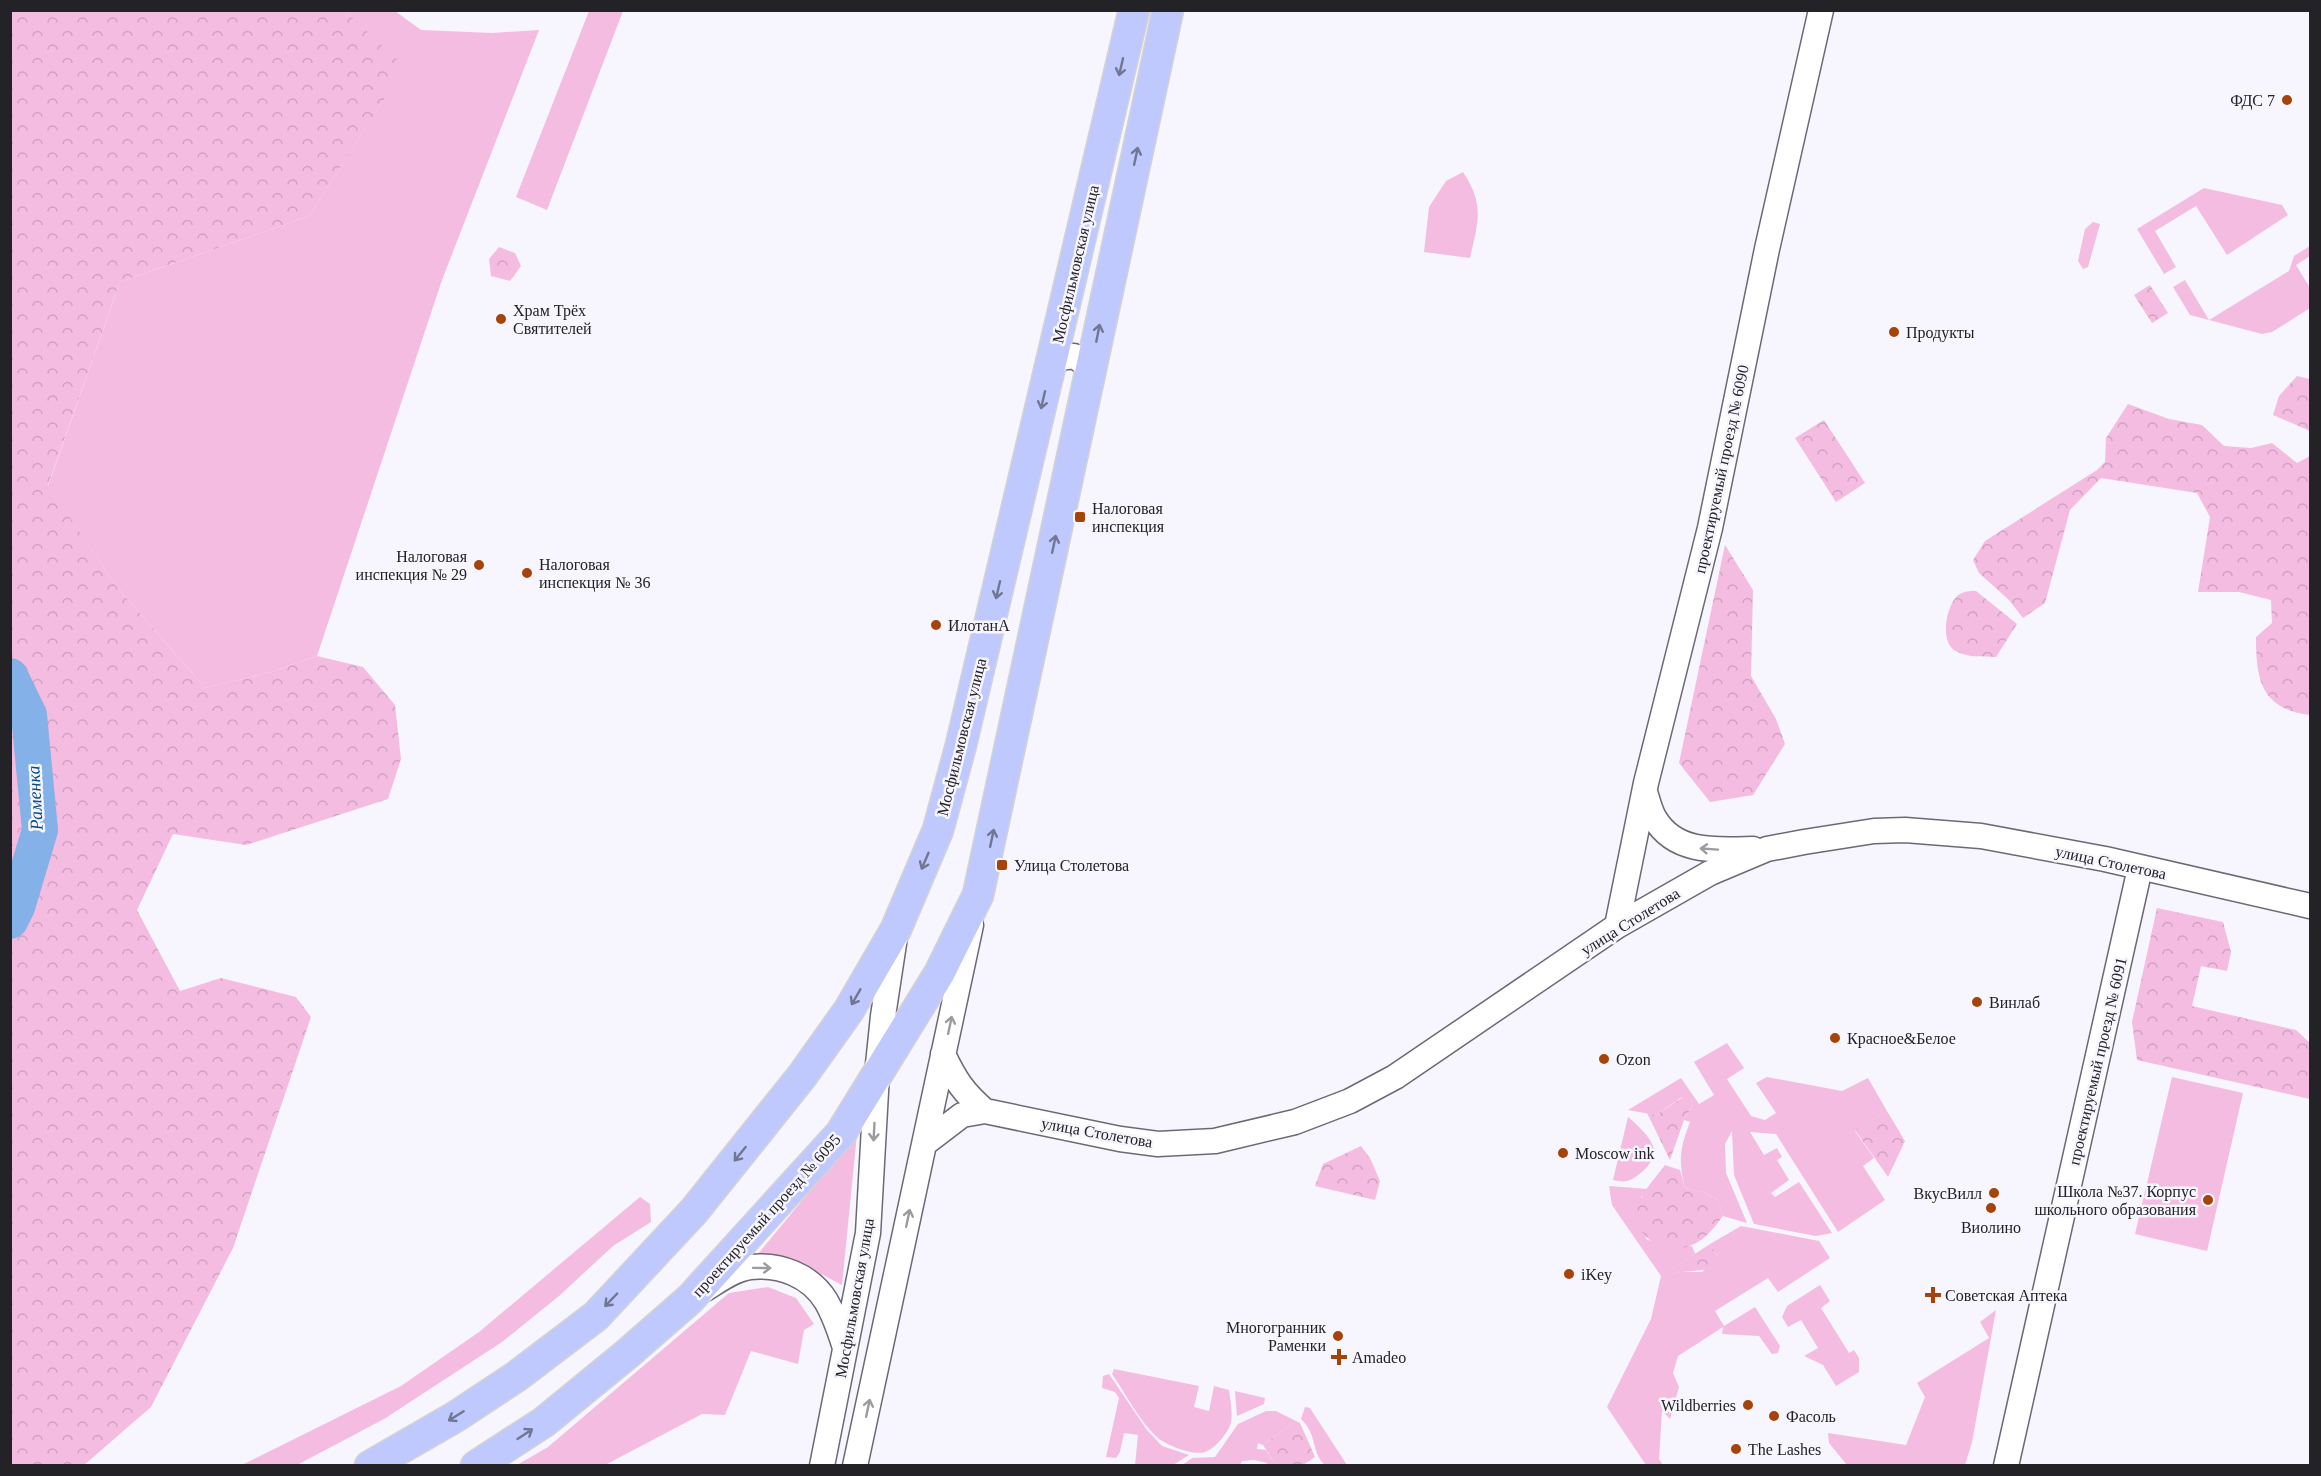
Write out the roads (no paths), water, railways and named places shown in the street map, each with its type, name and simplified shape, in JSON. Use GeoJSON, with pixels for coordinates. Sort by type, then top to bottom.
{"type":"FeatureCollection","features":[{"type":"Feature","properties":{"kind":"main road","name":"Мосфильмовская улица"},"geometry":{"type":"LineString","coordinates":[[896,929],[940,819],[964,734],[1134,10]]}},
{"type":"Feature","properties":{"kind":"main road","name":"Мосфильмовская улица"},"geometry":{"type":"LineString","coordinates":[[978,894],[1168,10]]}},
{"type":"Feature","properties":{"kind":"main road","name":"проектируемый проезд № 6095"},"geometry":{"type":"LineString","coordinates":[[476,1466],[544,1422],[690,1299],[841,1132],[939,974],[978,894]]}},
{"type":"Feature","properties":{"kind":"main road"},"geometry":{"type":"LineString","coordinates":[[370,1466],[518,1376],[596,1316],[694,1211],[802,1077],[849,1010],[896,929]]}},
{"type":"Feature","properties":{"kind":"street","name":"проектируемый проезд № 6090"},"geometry":{"type":"LineString","coordinates":[[1617,926],[1645,792],[1710,528],[1767,249],[1821,10]]}},
{"type":"Feature","properties":{"kind":"street"},"geometry":{"type":"LineString","coordinates":[[1050,370],[1059,358],[1074,356],[1086,364],[1089,380]]}},
{"type":"Feature","properties":{"kind":"street"},"geometry":{"type":"LineString","coordinates":[[1645,792],[1653,817],[1662,829],[1676,840],[1706,850],[1767,849]]}},
{"type":"Feature","properties":{"kind":"street","name":"улица Столетова"},"geometry":{"type":"LineString","coordinates":[[924,1144],[962,1115],[985,1111],[1120,1139],[1158,1144],[1215,1141],[1295,1122],[1350,1101],[1395,1077],[1617,926],[1710,873],[1767,849],[1874,831],[1905,830],[1981,836],[2087,856],[2310,906]]}},
{"type":"Feature","properties":{"kind":"street","name":"проектируемый проезд № 6091"},"geometry":{"type":"LineString","coordinates":[[2006,1466],[2140,868]]}},
{"type":"Feature","properties":{"kind":"street","name":"Мосфильмовская улица"},"geometry":{"type":"LineString","coordinates":[[855,1466],[978,894]]}},
{"type":"Feature","properties":{"kind":"street","name":"Мосфильмовская улица"},"geometry":{"type":"LineString","coordinates":[[822,1466],[868,1233],[877,1074],[896,929]]}},
{"type":"Feature","properties":{"kind":"street"},"geometry":{"type":"LineString","coordinates":[[943,1054],[953,1076],[966,1095],[985,1111]]}},
{"type":"Feature","properties":{"kind":"street"},"geometry":{"type":"LineString","coordinates":[[690,1299],[725,1276],[741,1270],[776,1268],[804,1277],[816,1289],[826,1301],[845,1348]]}},
{"type":"Feature","properties":{"kind":"waterway","name":"Раменка"},"geometry":{"type":"LineString","coordinates":[[10,676],[29,715],[40,830],[17,907],[10,921]]}},
{"type":"Feature","properties":{"kind":"place","name":"ФДС 7"},"geometry":{"type":"Point","coordinates":[2287,100]}},
{"type":"Feature","properties":{"kind":"place","name":"Храм Трёх Святителей"},"geometry":{"type":"Point","coordinates":[501,319]}},
{"type":"Feature","properties":{"kind":"place","name":"Продукты"},"geometry":{"type":"Point","coordinates":[1894,332]}},
{"type":"Feature","properties":{"kind":"place","name":"Налоговая инспекция"},"geometry":{"type":"Point","coordinates":[1080,517]}},
{"type":"Feature","properties":{"kind":"place","name":"Налоговая инспекция № 29"},"geometry":{"type":"Point","coordinates":[479,565]}},
{"type":"Feature","properties":{"kind":"place","name":"Налоговая инспекция № 36"},"geometry":{"type":"Point","coordinates":[527,573]}},
{"type":"Feature","properties":{"kind":"place","name":"ИлотанА"},"geometry":{"type":"Point","coordinates":[936,625]}},
{"type":"Feature","properties":{"kind":"place","name":"Улица Столетова"},"geometry":{"type":"Point","coordinates":[1002,865]}},
{"type":"Feature","properties":{"kind":"place","name":"Винлаб"},"geometry":{"type":"Point","coordinates":[1977,1002]}},
{"type":"Feature","properties":{"kind":"place","name":"Красное&Белое"},"geometry":{"type":"Point","coordinates":[1835,1038]}},
{"type":"Feature","properties":{"kind":"place","name":"Ozon"},"geometry":{"type":"Point","coordinates":[1604,1059]}},
{"type":"Feature","properties":{"kind":"place","name":"Moscow ink"},"geometry":{"type":"Point","coordinates":[1563,1153]}},
{"type":"Feature","properties":{"kind":"place","name":"ВкусВилл"},"geometry":{"type":"Point","coordinates":[1994,1193]}},
{"type":"Feature","properties":{"kind":"place","name":"Школа №37. Корпус школьного образования"},"geometry":{"type":"Point","coordinates":[2208,1200]}},
{"type":"Feature","properties":{"kind":"place","name":"Виолино"},"geometry":{"type":"Point","coordinates":[1991,1208]}},
{"type":"Feature","properties":{"kind":"place","name":"iKey"},"geometry":{"type":"Point","coordinates":[1569,1274]}},
{"type":"Feature","properties":{"kind":"place","name":"Советская Аптека"},"geometry":{"type":"Point","coordinates":[1933,1295]}},
{"type":"Feature","properties":{"kind":"place","name":"Многогранник Раменки"},"geometry":{"type":"Point","coordinates":[1338,1336]}},
{"type":"Feature","properties":{"kind":"place","name":"Amadeo"},"geometry":{"type":"Point","coordinates":[1339,1357]}},
{"type":"Feature","properties":{"kind":"place","name":"Wildberries"},"geometry":{"type":"Point","coordinates":[1748,1405]}},
{"type":"Feature","properties":{"kind":"place","name":"Фасоль"},"geometry":{"type":"Point","coordinates":[1774,1416]}},
{"type":"Feature","properties":{"kind":"place","name":"The Lashes"},"geometry":{"type":"Point","coordinates":[1736,1449]}}]}
